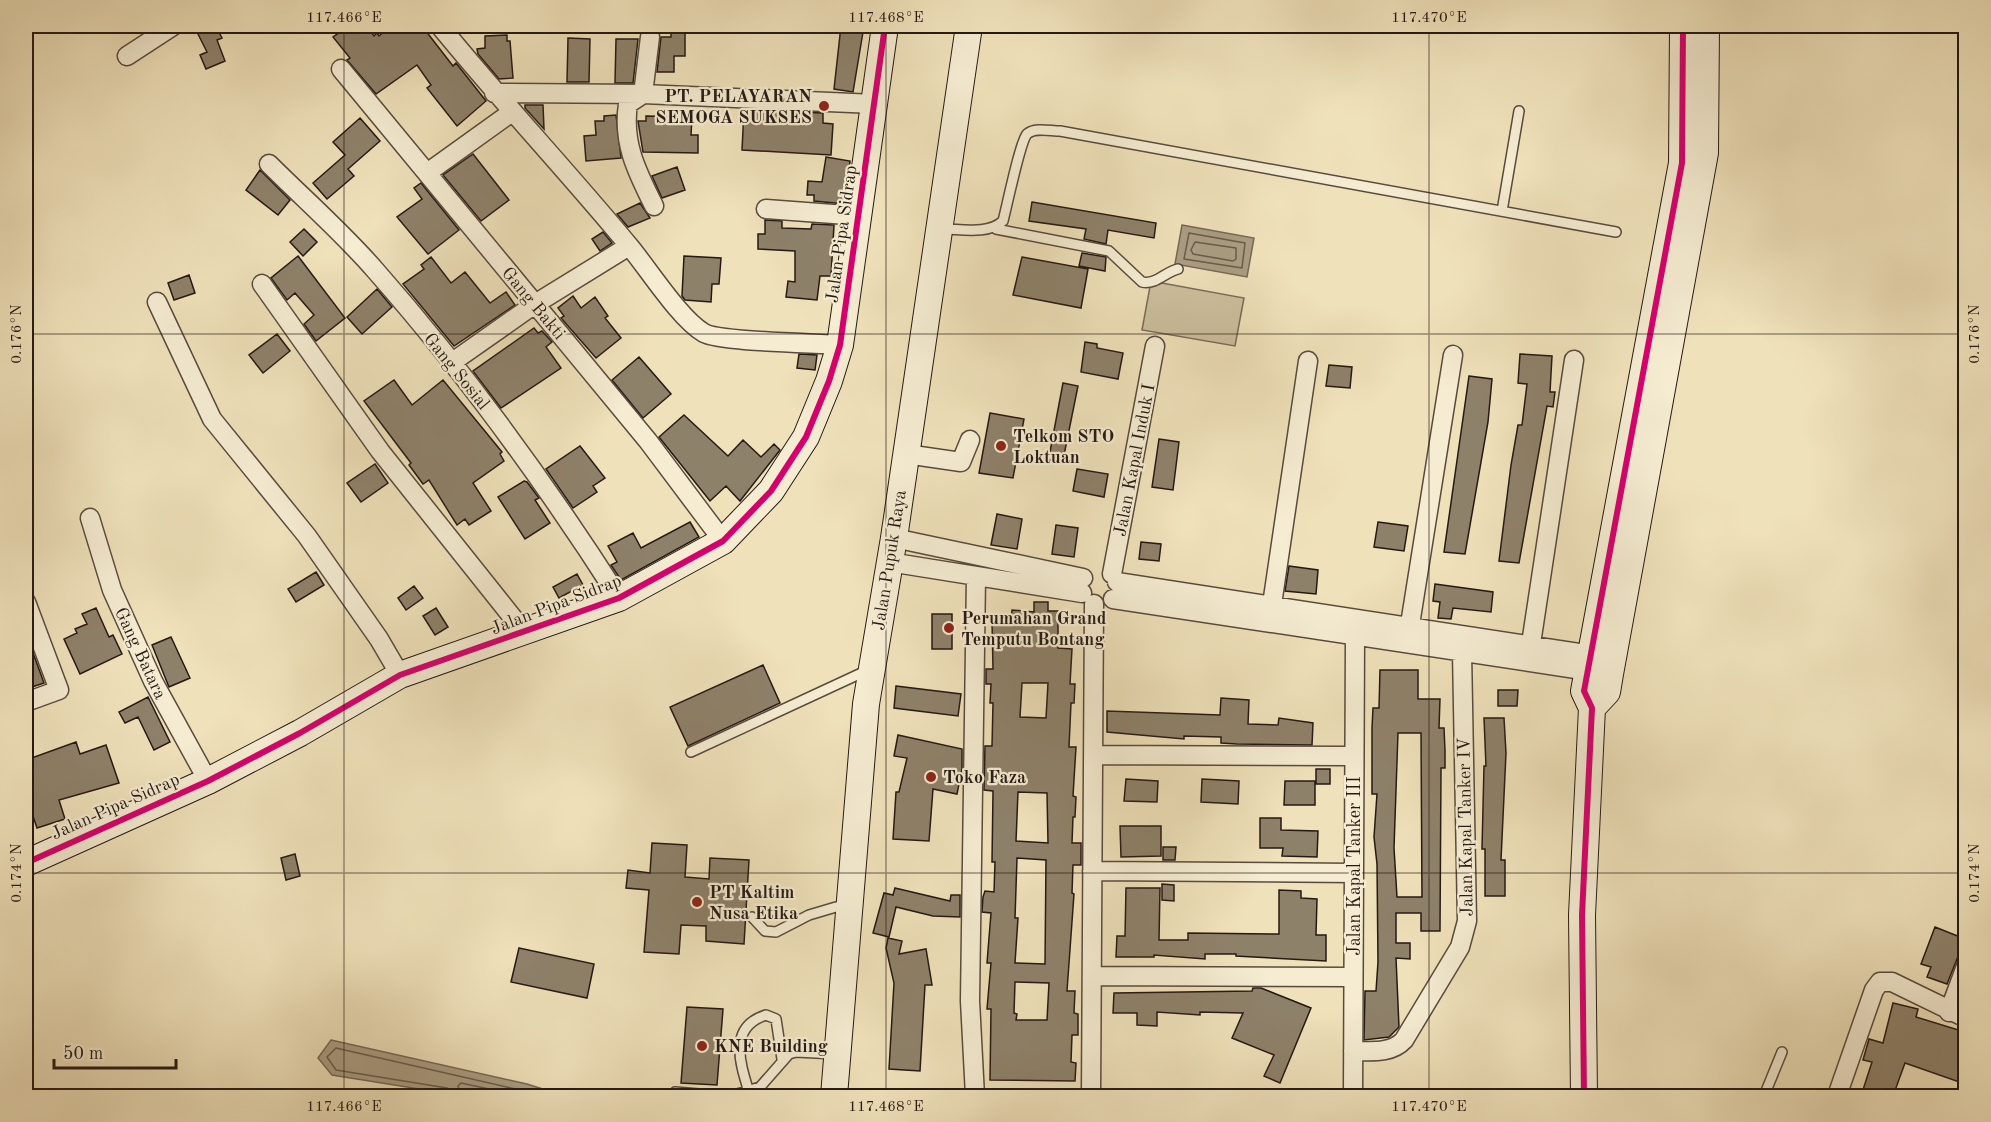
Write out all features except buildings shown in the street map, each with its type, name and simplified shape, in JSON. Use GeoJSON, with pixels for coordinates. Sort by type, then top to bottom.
{"type":"FeatureCollection","features":[{"type":"Feature","properties":{"kind":"street"},"geometry":{"type":"LineString","coordinates":[[127,56],[173,26]]}},
{"type":"Feature","properties":{"kind":"street"},"geometry":{"type":"LineString","coordinates":[[440,26],[494,93],[629,246],[692,324],[706,334],[840,345]]}},
{"type":"Feature","properties":{"kind":"street","name":"Jalan Pipa Sidrap"},"geometry":{"type":"LineString","coordinates":[[26,863],[208,781],[300,733],[400,675],[525,633],[619,598],[723,541],[771,491],[806,437],[829,381],[840,345],[885,26]]}},
{"type":"Feature","properties":{"kind":"street","name":"Jalan Pupuk Raya"},"geometry":{"type":"LineString","coordinates":[[834,1096],[866,704],[906,454],[969,26]]}},
{"type":"Feature","properties":{"kind":"street"},"geometry":{"type":"LineString","coordinates":[[1592,708],[1607,692],[1628,510],[1682,163],[1683,26]]}},
{"type":"Feature","properties":{"kind":"street"},"geometry":{"type":"LineString","coordinates":[[1584,1096],[1582,915],[1592,708],[1584,691],[1628,510],[1705,153],[1706,26]]}},
{"type":"Feature","properties":{"kind":"street"},"geometry":{"type":"LineString","coordinates":[[650,37],[643,94],[628,104],[625,122],[627,144],[634,165],[654,206]]}},
{"type":"Feature","properties":{"kind":"street","name":"Gang Bakti"},"geometry":{"type":"LineString","coordinates":[[341,69],[648,441],[723,541]]}},
{"type":"Feature","properties":{"kind":"street"},"geometry":{"type":"LineString","coordinates":[[494,93],[643,94],[874,104]]}},
{"type":"Feature","properties":{"kind":"street"},"geometry":{"type":"LineString","coordinates":[[427,173],[512,112]]}},
{"type":"Feature","properties":{"kind":"street","name":"Gang Sosial"},"geometry":{"type":"LineString","coordinates":[[269,164],[374,269],[491,412],[562,510],[619,598]]}},
{"type":"Feature","properties":{"kind":"street"},"geometry":{"type":"LineString","coordinates":[[766,209],[860,216]]}},
{"type":"Feature","properties":{"kind":"street"},"geometry":{"type":"LineString","coordinates":[[451,363],[535,304],[629,246]]}},
{"type":"Feature","properties":{"kind":"street"},"geometry":{"type":"LineString","coordinates":[[262,284],[380,451],[525,633]]}},
{"type":"Feature","properties":{"kind":"street"},"geometry":{"type":"LineString","coordinates":[[157,302],[212,419],[308,536],[379,639],[400,675]]}},
{"type":"Feature","properties":{"kind":"street","name":"Jalan Kapal Induk I"},"geometry":{"type":"LineString","coordinates":[[1114,585],[1155,346]]}},
{"type":"Feature","properties":{"kind":"street"},"geometry":{"type":"LineString","coordinates":[[1408,635],[1453,354]]}},
{"type":"Feature","properties":{"kind":"street"},"geometry":{"type":"LineString","coordinates":[[1530,654],[1574,360]]}},
{"type":"Feature","properties":{"kind":"street"},"geometry":{"type":"LineString","coordinates":[[1271,614],[1308,361]]}},
{"type":"Feature","properties":{"kind":"street"},"geometry":{"type":"LineString","coordinates":[[906,454],[961,462],[970,440]]}},
{"type":"Feature","properties":{"kind":"street","name":"Gang Batara"},"geometry":{"type":"LineString","coordinates":[[90,518],[116,600],[153,681],[208,781]]}},
{"type":"Feature","properties":{"kind":"street"},"geometry":{"type":"LineString","coordinates":[[891,550],[976,576],[1086,592]]}},
{"type":"Feature","properties":{"kind":"street"},"geometry":{"type":"LineString","coordinates":[[891,550],[1086,592],[1104,605],[1114,585]]}},
{"type":"Feature","properties":{"kind":"street"},"geometry":{"type":"LineString","coordinates":[[1091,1096],[1093,755],[1086,592],[1097,569],[1114,585],[1271,614],[1590,663]]}},
{"type":"Feature","properties":{"kind":"street"},"geometry":{"type":"LineString","coordinates":[[974,1091],[970,1001],[976,576]]}},
{"type":"Feature","properties":{"kind":"street"},"geometry":{"type":"LineString","coordinates":[[26,602],[59,692],[26,702]]}},
{"type":"Feature","properties":{"kind":"street"},"geometry":{"type":"LineString","coordinates":[[1271,614],[1355,636],[1408,635],[1462,652],[1530,654]]}},
{"type":"Feature","properties":{"kind":"street","name":"Jalan Kapal Tanker III"},"geometry":{"type":"LineString","coordinates":[[1353,1096],[1355,636]]}},
{"type":"Feature","properties":{"kind":"street","name":"Jalan Kapal Tanker IV"},"geometry":{"type":"LineString","coordinates":[[1353,1051],[1387,1050],[1398,1046],[1404,1040],[1460,947],[1467,921],[1462,652]]}},
{"type":"Feature","properties":{"kind":"street"},"geometry":{"type":"LineString","coordinates":[[1093,755],[1354,756]]}},
{"type":"Feature","properties":{"kind":"street"},"geometry":{"type":"LineString","coordinates":[[1092,872],[1354,873]]}},
{"type":"Feature","properties":{"kind":"street"},"geometry":{"type":"LineString","coordinates":[[1837,1096],[1874,990],[1880,982],[1892,982],[1957,1015],[1965,966]]}},
{"type":"Feature","properties":{"kind":"street"},"geometry":{"type":"LineString","coordinates":[[1092,976],[1353,977]]}},
{"type":"Feature","properties":{"kind":"lane"},"geometry":{"type":"LineString","coordinates":[[1502,211],[1519,111]]}},
{"type":"Feature","properties":{"kind":"lane"},"geometry":{"type":"LineString","coordinates":[[996,229],[1003,221],[1026,135],[1034,130],[1060,131],[1616,232]]}},
{"type":"Feature","properties":{"kind":"lane"},"geometry":{"type":"LineString","coordinates":[[939,229],[996,229],[1109,251],[1142,282],[1158,280],[1168,271],[1178,269]]}},
{"type":"Feature","properties":{"kind":"lane"},"geometry":{"type":"LineString","coordinates":[[691,752],[871,669]]}},
{"type":"Feature","properties":{"kind":"lane"},"geometry":{"type":"LineString","coordinates":[[752,917],[765,931],[776,932],[809,915],[836,907],[850,907]]}},
{"type":"Feature","properties":{"kind":"lane"},"geometry":{"type":"LineString","coordinates":[[749,1092],[739,1059],[741,1034],[748,1024],[766,1015],[776,1019],[782,1059]]}},
{"type":"Feature","properties":{"kind":"lane"},"geometry":{"type":"LineString","coordinates":[[731,1096],[749,1092],[770,1079],[782,1059],[796,1052],[838,1054]]}},
{"type":"Feature","properties":{"kind":"lane"},"geometry":{"type":"LineString","coordinates":[[1764,1096],[1782,1052]]}},
{"type":"Feature","properties":{"kind":"lane"},"geometry":{"type":"LineString","coordinates":[[675,1092],[723,1096]]}},
{"type":"Feature","properties":{"kind":"shaded area"},"geometry":{"type":"Polygon","coordinates":[[[1151,281],[1244,298],[1235,346],[1142,330],[1151,281]]]}},
{"type":"Feature","properties":{"kind":"water"},"geometry":{"type":"Polygon","coordinates":[[[1182,225],[1254,238],[1247,277],[1175,264],[1182,225]]]}},
{"type":"Feature","properties":{"kind":"water"},"geometry":{"type":"Polygon","coordinates":[[[331,1040],[527,1084],[565,1096],[463,1096],[332,1075],[318,1058],[331,1040]]]}},
{"type":"Feature","properties":{"kind":"cycle path"},"geometry":{"type":"LineString","coordinates":[[26,863],[208,781],[300,733],[400,675],[619,598],[723,541],[771,491],[806,437],[829,381],[840,345],[885,26]]}},
{"type":"Feature","properties":{"kind":"cycle path"},"geometry":{"type":"LineString","coordinates":[[1584,1096],[1582,915],[1592,708],[1584,691],[1682,163],[1683,26]]}},
{"type":"Feature","properties":{"kind":"place","name":"PT. PELAYARAN SEMOGA SUKSES"},"geometry":{"type":"Point","coordinates":[824,106]}},
{"type":"Feature","properties":{"kind":"place","name":"Telkom STO Loktuan"},"geometry":{"type":"Point","coordinates":[1001,446]}},
{"type":"Feature","properties":{"kind":"place","name":"Perumahan Grand Temputu Bontang"},"geometry":{"type":"Point","coordinates":[949,628]}},
{"type":"Feature","properties":{"kind":"place","name":"Toko Faza"},"geometry":{"type":"Point","coordinates":[931,777]}},
{"type":"Feature","properties":{"kind":"place","name":"PT Kaltim Nusa Etika"},"geometry":{"type":"Point","coordinates":[697,902]}},
{"type":"Feature","properties":{"kind":"place","name":"KNE Building"},"geometry":{"type":"Point","coordinates":[702,1046]}}]}
